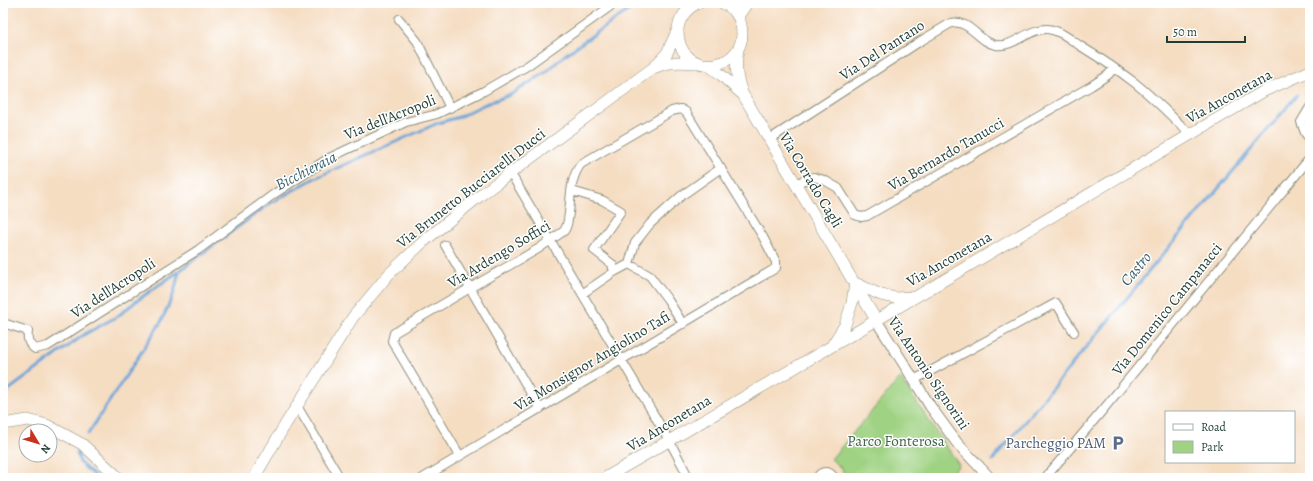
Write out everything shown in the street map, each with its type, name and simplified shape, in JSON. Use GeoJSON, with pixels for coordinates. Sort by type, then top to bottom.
{"type":"FeatureCollection","features":[{"type":"Feature","properties":{"kind":"main road","name":"Via Brunetto Bucciarelli Ducci"},"geometry":{"type":"LineString","coordinates":[[254,478],[297,406],[353,318],[389,274],[426,239],[482,194],[653,68],[668,53],[680,20],[685,12],[698,3]]}},
{"type":"Feature","properties":{"kind":"main road"},"geometry":{"type":"LineString","coordinates":[[722,3],[733,10],[738,16],[741,24],[742,32],[738,49],[736,76],[742,93]]}},
{"type":"Feature","properties":{"kind":"main road"},"geometry":{"type":"LineString","coordinates":[[738,16],[747,3]]}},
{"type":"Feature","properties":{"kind":"main road"},"geometry":{"type":"LineString","coordinates":[[678,29],[678,40],[682,50],[689,58],[703,64],[719,74],[742,93]]}},
{"type":"Feature","properties":{"kind":"main road","name":"Via Brunetto Bucciarelli Ducci"},"geometry":{"type":"LineString","coordinates":[[653,68],[663,64],[681,62],[717,64],[725,61],[738,49]]}},
{"type":"Feature","properties":{"kind":"main road","name":"Via Anconetana"},"geometry":{"type":"LineString","coordinates":[[605,478],[1264,91],[1310,72]]}},
{"type":"Feature","properties":{"kind":"main road","name":"Via Corrado Cagli"},"geometry":{"type":"LineString","coordinates":[[742,93],[876,320]]}},
{"type":"Feature","properties":{"kind":"main road"},"geometry":{"type":"LineString","coordinates":[[832,346],[845,325],[852,303],[855,283],[881,295],[896,298],[914,297]]}},
{"type":"Feature","properties":{"kind":"main road"},"geometry":{"type":"LineString","coordinates":[[3,424],[28,420],[47,425],[82,444],[119,478]]}},
{"type":"Feature","properties":{"kind":"street","name":"Via dell'Acropoli"},"geometry":{"type":"LineString","coordinates":[[3,323],[28,331],[30,345],[35,349],[48,346],[198,250],[274,194],[329,158],[406,122],[437,114],[484,91],[527,66],[615,3]]}},
{"type":"Feature","properties":{"kind":"street"},"geometry":{"type":"LineString","coordinates":[[399,19],[417,41],[450,108]]}},
{"type":"Feature","properties":{"kind":"street","name":"Via Del Pantano"},"geometry":{"type":"LineString","coordinates":[[770,139],[919,42],[955,22],[965,24],[995,45],[1004,45],[1038,30],[1048,29],[1059,32],[1135,83],[1190,134]]}},
{"type":"Feature","properties":{"kind":"street","name":"Via Bernardo Tanucci"},"geometry":{"type":"LineString","coordinates":[[796,184],[814,177],[824,180],[838,188],[855,215],[861,217],[867,216],[1091,86],[1108,75],[1114,68]]}},
{"type":"Feature","properties":{"kind":"street"},"geometry":{"type":"LineString","coordinates":[[1310,99],[1309,108],[1301,122],[1305,133],[1310,139]]}},
{"type":"Feature","properties":{"kind":"street","name":"Via Ardengo Soffici"},"geometry":{"type":"LineString","coordinates":[[460,456],[392,341],[392,338],[394,334],[551,241],[564,231],[566,228],[573,181],[576,171],[581,164],[672,110],[681,109],[686,112],[763,236],[776,262],[776,268]]}},
{"type":"Feature","properties":{"kind":"street","name":"Via Domenico Campanacci"},"geometry":{"type":"LineString","coordinates":[[1045,478],[1310,158]]}},
{"type":"Feature","properties":{"kind":"street"},"geometry":{"type":"LineString","coordinates":[[582,294],[614,272],[629,264],[635,243],[650,224],[681,196],[721,168]]}},
{"type":"Feature","properties":{"kind":"street"},"geometry":{"type":"LineString","coordinates":[[511,174],[669,440],[689,478]]}},
{"type":"Feature","properties":{"kind":"street"},"geometry":{"type":"LineString","coordinates":[[572,191],[602,200],[621,211],[594,250],[612,264],[614,272]]}},
{"type":"Feature","properties":{"kind":"street"},"geometry":{"type":"LineString","coordinates":[[445,245],[540,408]]}},
{"type":"Feature","properties":{"kind":"street"},"geometry":{"type":"LineString","coordinates":[[629,264],[650,276],[668,300],[683,324]]}},
{"type":"Feature","properties":{"kind":"street","name":"Via Monsignor Angiolino Tafi"},"geometry":{"type":"LineString","coordinates":[[423,478],[776,268]]}},
{"type":"Feature","properties":{"kind":"street"},"geometry":{"type":"LineString","coordinates":[[914,380],[1056,303],[1074,332]]}},
{"type":"Feature","properties":{"kind":"street","name":"Via Antonio Signorini"},"geometry":{"type":"LineString","coordinates":[[876,320],[930,406],[957,443],[990,478]]}},
{"type":"Feature","properties":{"kind":"street"},"geometry":{"type":"LineString","coordinates":[[297,406],[340,478]]}},
{"type":"Feature","properties":{"kind":"street"},"geometry":{"type":"LineString","coordinates":[[817,478],[820,474],[825,472],[831,473],[834,478]]}},
{"type":"Feature","properties":{"kind":"green space","name":"Parco Fonterosa"},"geometry":{"type":"Polygon","coordinates":[[[900,378],[959,465],[948,478],[846,478],[842,469],[831,459],[900,378]]]}},
{"type":"Feature","properties":{"kind":"waterway","name":"Bicchieraia"},"geometry":{"type":"LineString","coordinates":[[3,394],[85,334],[118,316],[269,204],[315,178],[438,123],[459,117],[483,105],[512,94],[546,72],[566,54],[639,3]]}},
{"type":"Feature","properties":{"kind":"waterway","name":"Castro"},"geometry":{"type":"LineString","coordinates":[[993,460],[1297,95]]}},
{"type":"Feature","properties":{"kind":"waterway"},"geometry":{"type":"LineString","coordinates":[[88,434],[161,322],[174,293],[179,271]]}},
{"type":"Feature","properties":{"kind":"waterway"},"geometry":{"type":"LineString","coordinates":[[77,453],[80,463],[97,478]]}},
{"type":"Feature","properties":{"kind":"place","name":"Parcheggio PAM"},"geometry":{"type":"Point","coordinates":[1118,443]}}]}
